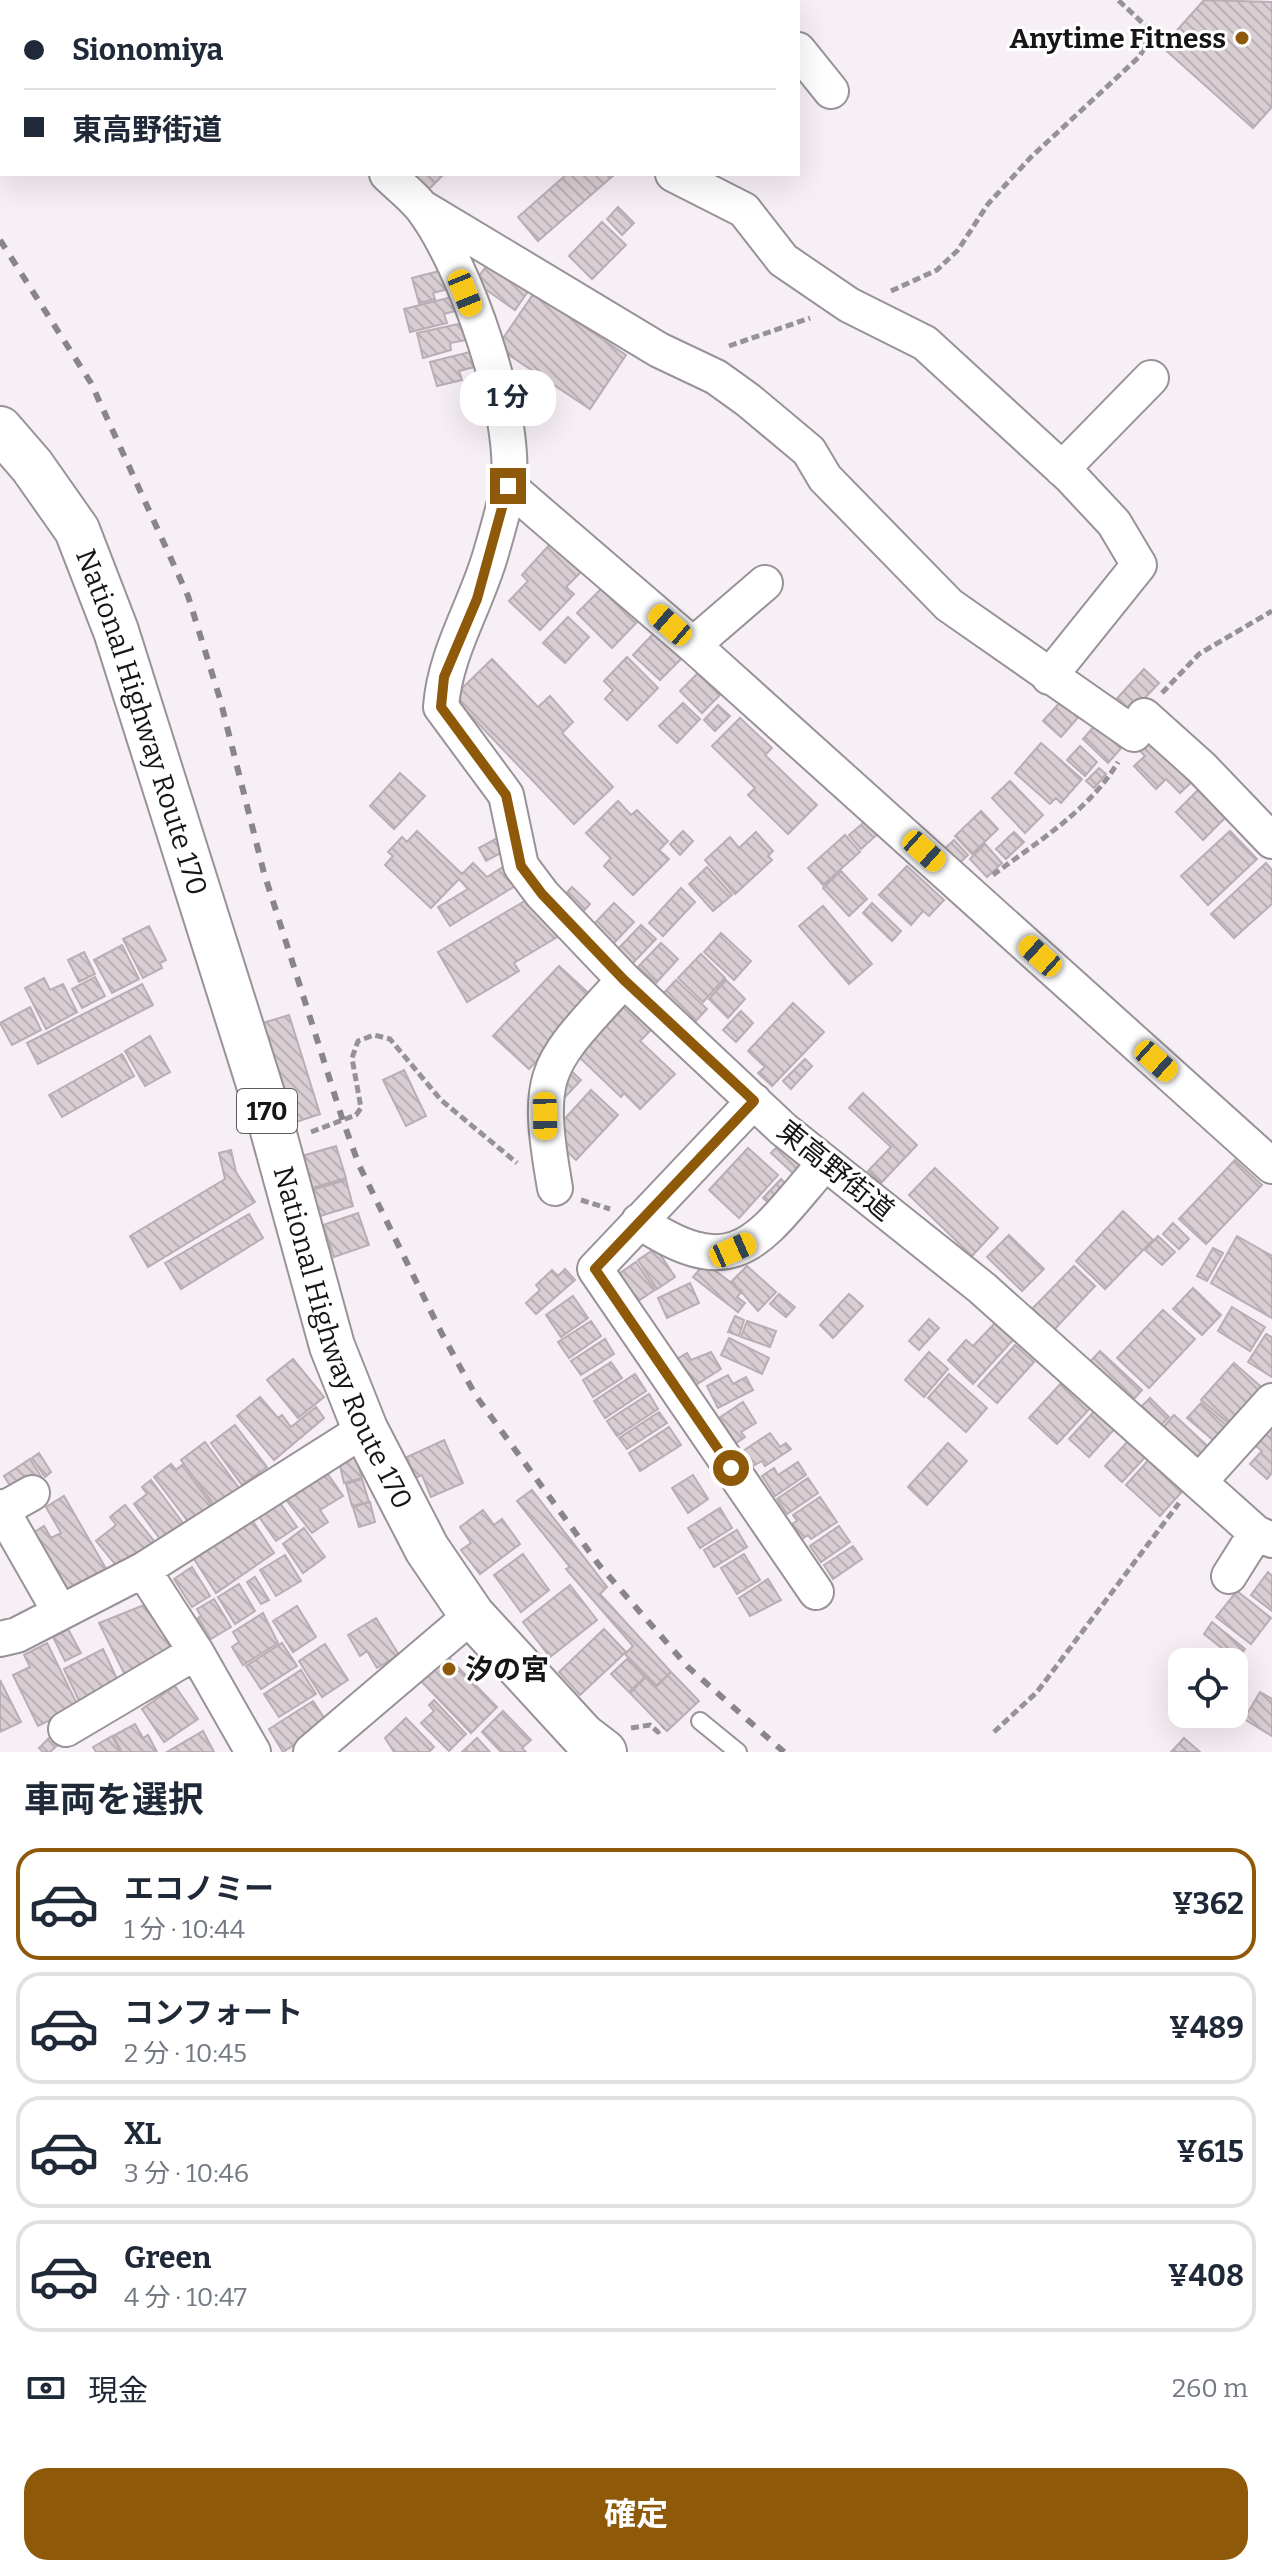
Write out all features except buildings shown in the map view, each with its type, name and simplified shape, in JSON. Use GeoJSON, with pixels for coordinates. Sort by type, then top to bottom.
{"type":"FeatureCollection","features":[{"type":"Feature","properties":{"kind":"highway","name":"National Highway Route 170"},"geometry":{"type":"LineString","coordinates":[[0,429],[32,466],[77,530],[116,631],[276,1144],[332,1346],[365,1429],[427,1549],[472,1615],[583,1736],[604,1752]]}},
{"type":"Feature","properties":{"kind":"street"},"geometry":{"type":"LineString","coordinates":[[800,52],[831,91]]}},
{"type":"Feature","properties":{"kind":"street","name":"東高野街道"},"geometry":{"type":"LineString","coordinates":[[389,176],[421,207],[448,251],[494,371],[507,433],[508,486],[477,599],[444,677],[441,707],[506,795],[521,866],[542,894],[624,980],[754,1101],[825,1163],[982,1288],[1264,1537]]}},
{"type":"Feature","properties":{"kind":"street"},"geometry":{"type":"LineString","coordinates":[[677,176],[744,210],[783,260],[849,305],[925,343],[1062,469],[1114,523],[1139,565],[1049,677]]}},
{"type":"Feature","properties":{"kind":"street"},"geometry":{"type":"LineString","coordinates":[[421,207],[716,377],[748,400],[809,451],[825,478],[949,605],[1049,677],[1191,757],[1269,833]]}},
{"type":"Feature","properties":{"kind":"street"},"geometry":{"type":"LineString","coordinates":[[1062,469],[1151,378]]}},
{"type":"Feature","properties":{"kind":"street"},"geometry":{"type":"LineString","coordinates":[[508,486],[693,645],[1272,1166]]}},
{"type":"Feature","properties":{"kind":"street"},"geometry":{"type":"LineString","coordinates":[[693,645],[765,583]]}},
{"type":"Feature","properties":{"kind":"street"},"geometry":{"type":"LineString","coordinates":[[555,1188],[546,1134],[545,1098],[550,1070],[559,1052],[624,980]]}},
{"type":"Feature","properties":{"kind":"street"},"geometry":{"type":"LineString","coordinates":[[754,1101],[595,1269],[816,1592]]}},
{"type":"Feature","properties":{"kind":"street"},"geometry":{"type":"LineString","coordinates":[[639,1221],[694,1251],[714,1255],[733,1250],[751,1242],[772,1224],[825,1163]]}},
{"type":"Feature","properties":{"kind":"street"},"geometry":{"type":"LineString","coordinates":[[1199,1482],[1272,1401]]}},
{"type":"Feature","properties":{"kind":"street"},"geometry":{"type":"LineString","coordinates":[[0,1639],[143,1570],[365,1429]]}},
{"type":"Feature","properties":{"kind":"street"},"geometry":{"type":"LineString","coordinates":[[32,1493],[1,1508],[60,1612]]}},
{"type":"Feature","properties":{"kind":"street"},"geometry":{"type":"LineString","coordinates":[[1229,1576],[1264,1537]]}},
{"type":"Feature","properties":{"kind":"street"},"geometry":{"type":"LineString","coordinates":[[143,1570],[196,1652],[253,1752]]}},
{"type":"Feature","properties":{"kind":"street"},"geometry":{"type":"LineString","coordinates":[[311,1752],[472,1615]]}},
{"type":"Feature","properties":{"kind":"street"},"geometry":{"type":"LineString","coordinates":[[66,1729],[196,1652]]}},
{"type":"Feature","properties":{"kind":"lane"},"geometry":{"type":"LineString","coordinates":[[700,1721],[738,1752]]}},
{"type":"Feature","properties":{"kind":"path"},"geometry":{"type":"LineString","coordinates":[[687,363],[913,283],[937,270],[958,250],[988,204],[1031,157],[1139,57],[1145,47],[1147,27],[1118,0]]}},
{"type":"Feature","properties":{"kind":"path"},"geometry":{"type":"LineString","coordinates":[[276,1144],[356,1115],[361,1108],[352,1058],[358,1041],[374,1035],[390,1039],[441,1100],[472,1129],[555,1188],[639,1221]]}},
{"type":"Feature","properties":{"kind":"path"},"geometry":{"type":"LineString","coordinates":[[994,1732],[1037,1692],[1159,1525],[1199,1482]]}},
{"type":"Feature","properties":{"kind":"path"},"geometry":{"type":"LineString","coordinates":[[650,1725],[658,1732],[663,1727]]}},
{"type":"Feature","properties":{"kind":"railway"},"geometry":{"type":"LineString","coordinates":[[0,240],[91,383],[188,596],[220,699],[264,873],[343,1121],[359,1165],[442,1334],[476,1396],[599,1565],[688,1667],[784,1752]]}},
{"type":"Feature","properties":{"kind":"place","name":"Anytime Fitness"},"geometry":{"type":"Point","coordinates":[1242,38]}},
{"type":"Feature","properties":{"kind":"place","name":"汐の宮"},"geometry":{"type":"Point","coordinates":[449,1669]}},
{"type":"Feature","properties":{"kind":"route"},"geometry":{"type":"LineString","coordinates":[[508,486],[477,599],[444,677],[441,707],[506,795],[521,866],[542,894],[624,980],[754,1101],[595,1269],[731,1468]]}}]}
